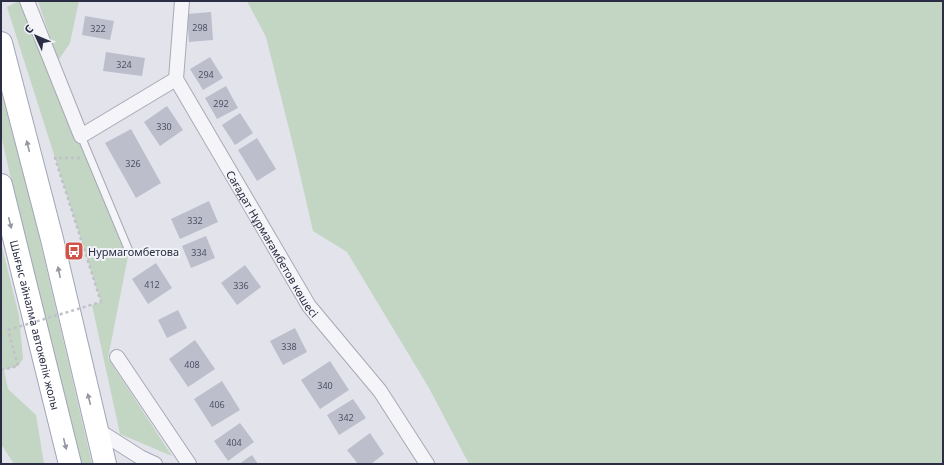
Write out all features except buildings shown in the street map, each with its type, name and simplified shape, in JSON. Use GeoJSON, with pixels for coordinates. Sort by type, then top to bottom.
{"type":"FeatureCollection","features":[{"type":"Feature","properties":{"kind":"main road"},"geometry":{"type":"LineString","coordinates":[[1,43],[52,239],[105,464]]}},
{"type":"Feature","properties":{"kind":"main road","name":"Шығыс айналма автокөлік жолы"},"geometry":{"type":"LineString","coordinates":[[2,196],[70,464]]}},
{"type":"Feature","properties":{"kind":"street"},"geometry":{"type":"LineString","coordinates":[[27,1],[81,136],[176,79],[182,1]]}},
{"type":"Feature","properties":{"kind":"street","name":"Сағадат Нұрмағамбетов көшесі"},"geometry":{"type":"LineString","coordinates":[[176,79],[309,306],[380,391],[427,464]]}},
{"type":"Feature","properties":{"kind":"street"},"geometry":{"type":"LineString","coordinates":[[117,357],[189,464]]}},
{"type":"Feature","properties":{"kind":"street"},"geometry":{"type":"LineString","coordinates":[[96,429],[140,457],[155,464]]}},
{"type":"Feature","properties":{"kind":"lane"},"geometry":{"type":"LineString","coordinates":[[81,136],[129,251]]}},
{"type":"Feature","properties":{"kind":"path"},"geometry":{"type":"LineString","coordinates":[[1,370],[18,366],[8,330],[101,302],[55,158],[90,158]]}},
{"type":"Feature","properties":{"kind":"green space"},"geometry":{"type":"Polygon","coordinates":[[[18,1],[27,1],[129,251],[108,358],[172,456],[120,434],[92,305],[101,302],[7,7],[18,1]]]}},
{"type":"Feature","properties":{"kind":"green space"},"geometry":{"type":"Polygon","coordinates":[[[38,1],[79,1],[70,43],[58,61],[38,1]]]}},
{"type":"Feature","properties":{"kind":"green space"},"geometry":{"type":"Polygon","coordinates":[[[247,1],[943,1],[943,464],[469,464],[429,388],[347,252],[313,231],[266,37],[247,1]]]}},
{"type":"Feature","properties":{"kind":"green space"},"geometry":{"type":"Polygon","coordinates":[[[1,92],[27,185],[92,464],[81,464],[43,320],[1,135],[1,92]]]}},
{"type":"Feature","properties":{"kind":"green space"},"geometry":{"type":"Polygon","coordinates":[[[1,243],[19,316],[23,359],[18,366],[4,370],[8,389],[36,415],[44,464],[14,464],[1,444],[1,243]]]}},
{"type":"Feature","properties":{"kind":"place","name":"Нурмагомбетова"},"geometry":{"type":"Point","coordinates":[74,251]}}]}
